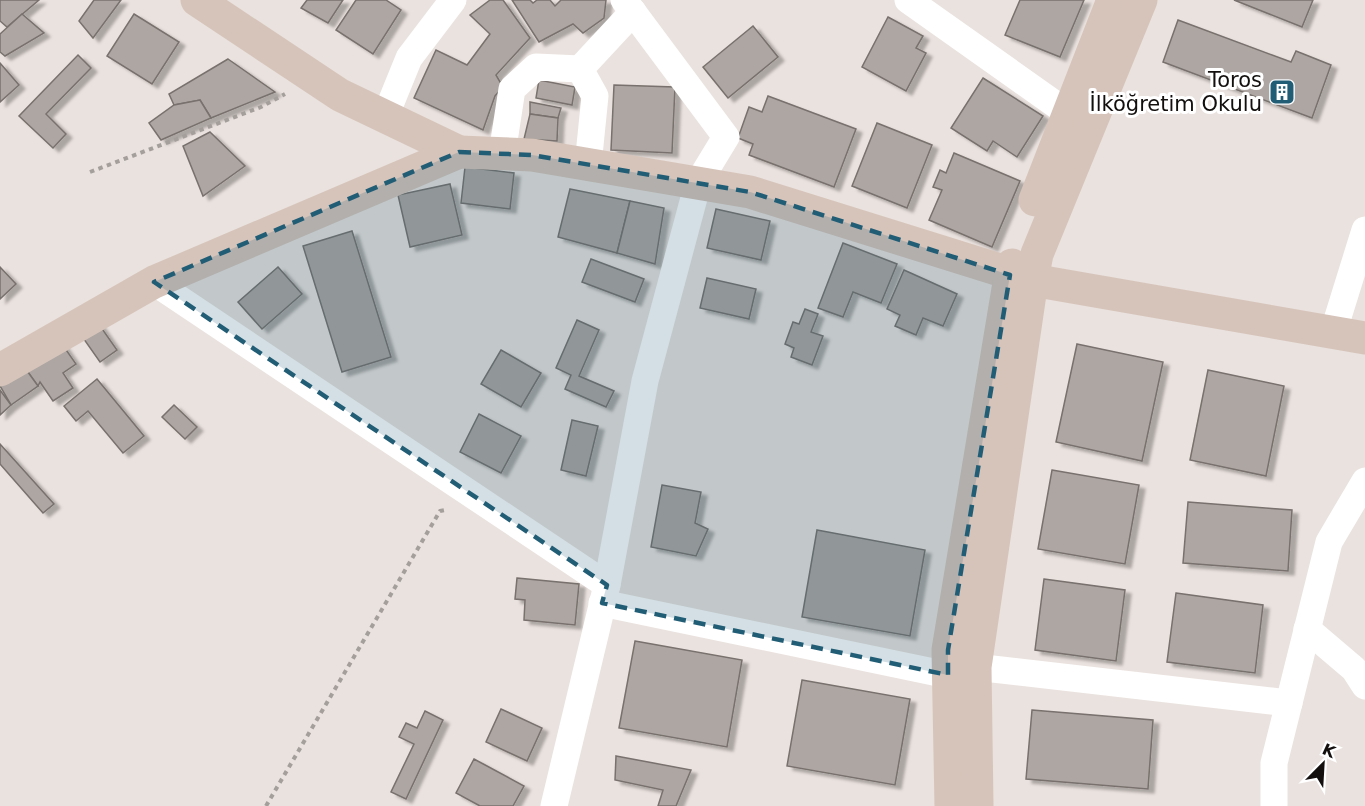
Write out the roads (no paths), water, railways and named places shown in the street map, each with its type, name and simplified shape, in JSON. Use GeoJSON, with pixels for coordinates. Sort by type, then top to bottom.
{"type":"FeatureCollection","features":[{"type":"Feature","properties":{"kind":"street"},"geometry":{"type":"LineString","coordinates":[[197,0],[340,95],[459,152],[532,156],[750,192],[1021,278],[1365,338]]}},
{"type":"Feature","properties":{"kind":"street"},"geometry":{"type":"LineString","coordinates":[[385,117],[409,58],[453,0]]}},
{"type":"Feature","properties":{"kind":"street"},"geometry":{"type":"LineString","coordinates":[[908,0],[1069,114]]}},
{"type":"Feature","properties":{"kind":"street"},"geometry":{"type":"LineString","coordinates":[[977,806],[962,671],[948,650],[1021,278],[1017,246],[1113,0]]}},
{"type":"Feature","properties":{"kind":"street"},"geometry":{"type":"LineString","coordinates":[[1021,278],[1037,254],[1141,0]]}},
{"type":"Feature","properties":{"kind":"street"},"geometry":{"type":"LineString","coordinates":[[554,806],[604,594],[645,381],[698,183],[726,137],[629,6],[580,69]]}},
{"type":"Feature","properties":{"kind":"street"},"geometry":{"type":"LineString","coordinates":[[502,154],[512,89],[536,67],[580,69]]}},
{"type":"Feature","properties":{"kind":"street"},"geometry":{"type":"LineString","coordinates":[[580,69],[595,96],[588,165]]}},
{"type":"Feature","properties":{"kind":"street"},"geometry":{"type":"LineString","coordinates":[[0,370],[154,282],[459,152]]}},
{"type":"Feature","properties":{"kind":"street"},"geometry":{"type":"LineString","coordinates":[[1333,333],[1365,230]]}},
{"type":"Feature","properties":{"kind":"street"},"geometry":{"type":"LineString","coordinates":[[154,282],[481,501],[604,594],[962,671],[1289,703]]}},
{"type":"Feature","properties":{"kind":"street"},"geometry":{"type":"LineString","coordinates":[[1274,806],[1274,763],[1329,542],[1365,481]]}},
{"type":"Feature","properties":{"kind":"street"},"geometry":{"type":"LineString","coordinates":[[1307,629],[1354,669],[1365,686]]}},
{"type":"Feature","properties":{"kind":"street"},"geometry":{"type":"LineString","coordinates":[[951,806],[962,671]]}},
{"type":"Feature","properties":{"kind":"place","name":"Toros İlköğretim Okulu"},"geometry":{"type":"Point","coordinates":[1282,92]}}]}
